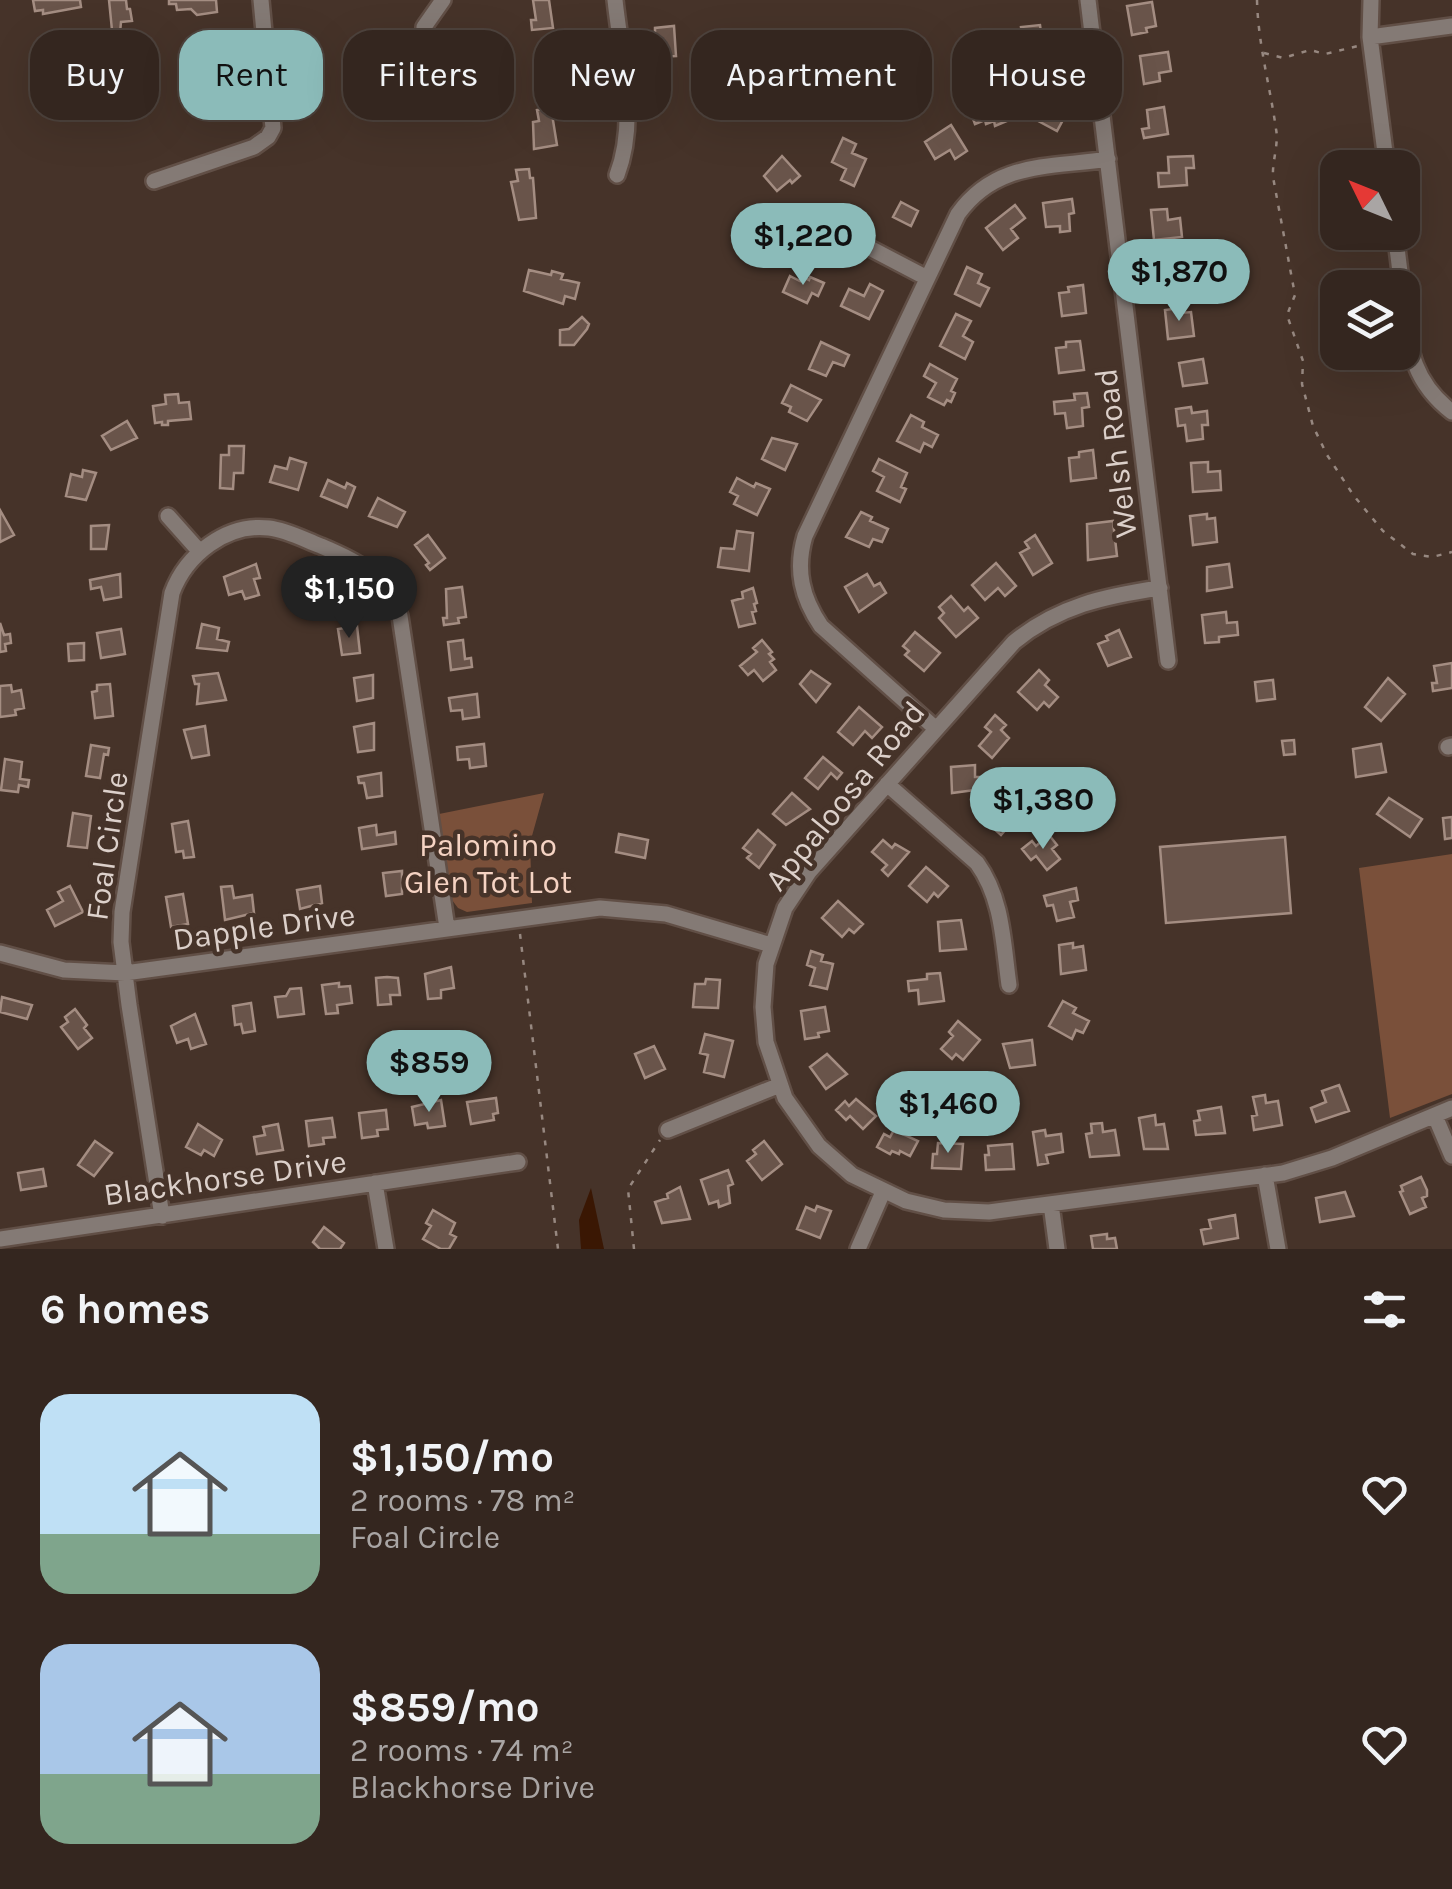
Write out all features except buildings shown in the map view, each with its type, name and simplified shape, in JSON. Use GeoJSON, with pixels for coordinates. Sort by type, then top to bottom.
{"type":"FeatureCollection","features":[{"type":"Feature","properties":{"kind":"street"},"geometry":{"type":"LineString","coordinates":[[154,181],[254,147],[268,137],[273,128],[261,0]]}},
{"type":"Feature","properties":{"kind":"street"},"geometry":{"type":"LineString","coordinates":[[424,27],[443,0]]}},
{"type":"Feature","properties":{"kind":"street"},"geometry":{"type":"LineString","coordinates":[[615,0],[629,123],[617,175]]}},
{"type":"Feature","properties":{"kind":"street","name":"Welsh Road"},"geometry":{"type":"LineString","coordinates":[[1088,0],[1168,661]]}},
{"type":"Feature","properties":{"kind":"street"},"geometry":{"type":"LineString","coordinates":[[1371,0],[1370,41],[1384,150]]}},
{"type":"Feature","properties":{"kind":"street"},"geometry":{"type":"LineString","coordinates":[[1370,41],[1452,26]]}},
{"type":"Feature","properties":{"kind":"street"},"geometry":{"type":"LineString","coordinates":[[935,728],[821,626],[803,593],[800,568],[805,536],[958,214],[984,186],[1018,170],[1108,158]]}},
{"type":"Feature","properties":{"kind":"street"},"geometry":{"type":"LineString","coordinates":[[843,234],[927,278]]}},
{"type":"Feature","properties":{"kind":"street"},"geometry":{"type":"LineString","coordinates":[[1417,370],[1452,412]]}},
{"type":"Feature","properties":{"kind":"street"},"geometry":{"type":"LineString","coordinates":[[168,516],[200,552],[232,532],[270,528],[353,559],[386,584],[400,616],[447,928]]}},
{"type":"Feature","properties":{"kind":"street","name":"Foal Circle"},"geometry":{"type":"LineString","coordinates":[[162,1216],[125,973],[122,912],[169,608],[178,576],[200,552]]}},
{"type":"Feature","properties":{"kind":"street","name":"Appaloosa Road"},"geometry":{"type":"LineString","coordinates":[[1160,588],[1099,598],[1043,620],[998,657],[810,872],[785,908],[771,945],[762,1007],[766,1042],[780,1086],[800,1123],[852,1175],[884,1192],[944,1210],[989,1212],[1312,1165],[1452,1108]]}},
{"type":"Feature","properties":{"kind":"street"},"geometry":{"type":"LineString","coordinates":[[886,784],[987,877],[998,908],[1009,985]]}},
{"type":"Feature","properties":{"kind":"street","name":"Dapple Drive"},"geometry":{"type":"LineString","coordinates":[[0,953],[64,970],[125,973],[580,909],[646,910],[686,918],[771,945]]}},
{"type":"Feature","properties":{"kind":"street"},"geometry":{"type":"LineString","coordinates":[[668,1130],[780,1086]]}},
{"type":"Feature","properties":{"kind":"street"},"geometry":{"type":"LineString","coordinates":[[1435,1116],[1452,1156]]}},
{"type":"Feature","properties":{"kind":"street","name":"Blackhorse Drive"},"geometry":{"type":"LineString","coordinates":[[0,1240],[518,1162]]}},
{"type":"Feature","properties":{"kind":"street"},"geometry":{"type":"LineString","coordinates":[[1264,1175],[1278,1249]]}},
{"type":"Feature","properties":{"kind":"street"},"geometry":{"type":"LineString","coordinates":[[375,1184],[386,1249]]}},
{"type":"Feature","properties":{"kind":"street"},"geometry":{"type":"LineString","coordinates":[[858,1249],[884,1192]]}},
{"type":"Feature","properties":{"kind":"street"},"geometry":{"type":"LineString","coordinates":[[1051,1204],[1056,1249]]}},
{"type":"Feature","properties":{"kind":"path"},"geometry":{"type":"LineString","coordinates":[[1257,0],[1278,134],[1272,158],[1273,177],[1295,295],[1287,315],[1303,361],[1302,384],[1314,426],[1327,455],[1382,531],[1413,554],[1432,557],[1452,552]]}},
{"type":"Feature","properties":{"kind":"path"},"geometry":{"type":"LineString","coordinates":[[1263,53],[1283,58],[1310,50],[1324,54],[1370,41]]}},
{"type":"Feature","properties":{"kind":"path"},"geometry":{"type":"LineString","coordinates":[[518,918],[558,1249]]}},
{"type":"Feature","properties":{"kind":"path"},"geometry":{"type":"LineString","coordinates":[[634,1249],[628,1189],[668,1130]]}},
{"type":"Feature","properties":{"kind":"green space","name":"Palomino Glen Tot Lot"},"geometry":{"type":"Polygon","coordinates":[[[544,793],[530,843],[532,903],[467,912],[458,908],[449,896],[439,814],[544,793]]]}},
{"type":"Feature","properties":{"kind":"green space"},"geometry":{"type":"Polygon","coordinates":[[[1452,854],[1452,1094],[1390,1118],[1359,868],[1452,854]]]}},
{"type":"Feature","properties":{"kind":"shaded area"},"geometry":{"type":"Polygon","coordinates":[[[591,1188],[604,1249],[581,1249],[579,1220],[591,1188]]]}}]}
